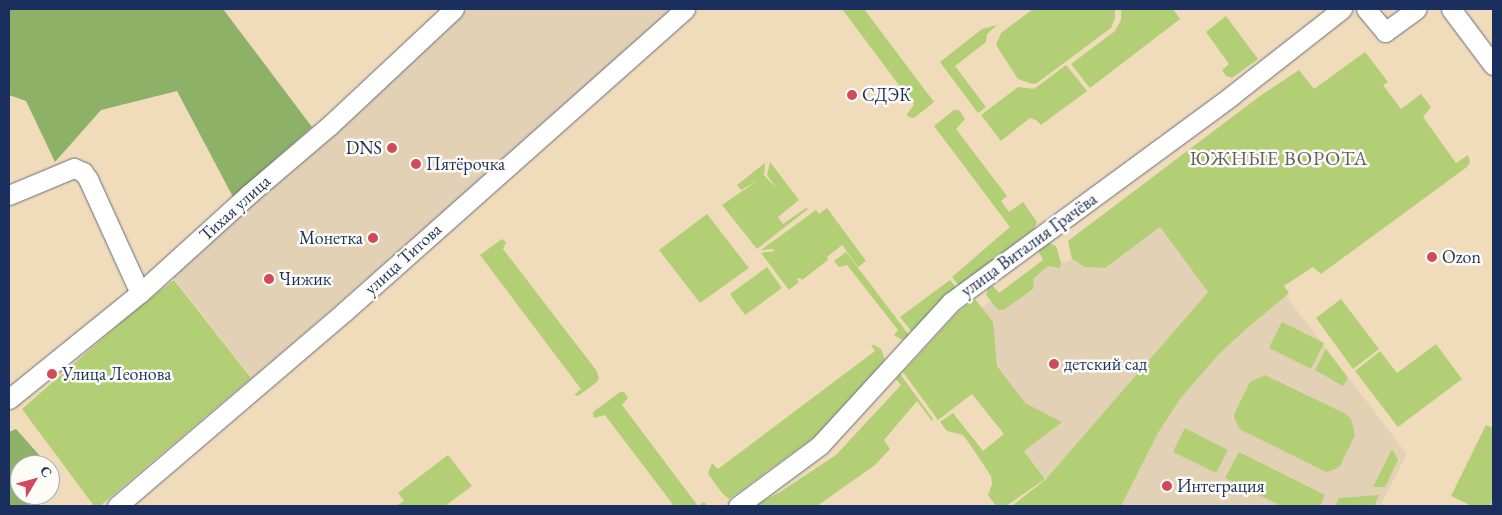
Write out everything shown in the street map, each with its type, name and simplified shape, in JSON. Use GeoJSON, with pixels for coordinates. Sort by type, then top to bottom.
{"type":"FeatureCollection","features":[{"type":"Feature","properties":{"kind":"street","name":"Тихая улица"},"geometry":{"type":"LineString","coordinates":[[9,398],[140,293],[249,194],[344,113],[454,9]]}},
{"type":"Feature","properties":{"kind":"street","name":"улица Титова"},"geometry":{"type":"LineString","coordinates":[[117,506],[344,312],[685,9]]}},
{"type":"Feature","properties":{"kind":"street","name":"улица Виталия Грачёва"},"geometry":{"type":"LineString","coordinates":[[738,506],[820,445],[951,302],[1231,96],[1342,9]]}},
{"type":"Feature","properties":{"kind":"street"},"geometry":{"type":"LineString","coordinates":[[1366,9],[1385,32],[1418,9]]}},
{"type":"Feature","properties":{"kind":"street"},"geometry":{"type":"LineString","coordinates":[[1451,9],[1493,65]]}},
{"type":"Feature","properties":{"kind":"street"},"geometry":{"type":"LineString","coordinates":[[9,195],[74,168],[83,172],[88,179],[140,293]]}},
{"type":"Feature","properties":{"kind":"shaded area"},"geometry":{"type":"Polygon","coordinates":[[[468,9],[678,9],[252,378],[172,276],[468,9]]]}},
{"type":"Feature","properties":{"kind":"shaded area"},"geometry":{"type":"Polygon","coordinates":[[[1160,227],[1208,292],[1046,479],[939,339],[1052,256],[1059,264],[1072,259],[1085,267],[1105,268],[1160,227]]]}},
{"type":"Feature","properties":{"kind":"shaded area"},"geometry":{"type":"Polygon","coordinates":[[[1286,296],[1407,454],[1380,506],[1121,506],[1158,433],[1180,399],[1218,355],[1286,296]]]}},
{"type":"Feature","properties":{"kind":"green space"},"geometry":{"type":"Polygon","coordinates":[[[9,9],[223,9],[312,127],[233,197],[177,91],[101,110],[55,162],[26,101],[9,95],[9,9]]]}},
{"type":"Feature","properties":{"kind":"green space"},"geometry":{"type":"Polygon","coordinates":[[[842,9],[864,9],[934,102],[914,118],[908,117],[907,114],[914,105],[842,9]]]}},
{"type":"Feature","properties":{"kind":"green space"},"geometry":{"type":"Polygon","coordinates":[[[1033,9],[1115,9],[1115,18],[1111,28],[1037,83],[1032,84],[1018,79],[996,45],[1001,33],[1033,9]]]}},
{"type":"Feature","properties":{"kind":"green space"},"geometry":{"type":"Polygon","coordinates":[[[1121,9],[1173,9],[1180,19],[1090,88],[1071,64],[1115,31],[1121,20],[1121,9]]]}},
{"type":"Feature","properties":{"kind":"green space"},"geometry":{"type":"Polygon","coordinates":[[[1226,16],[1258,59],[1232,78],[1226,76],[1222,70],[1229,64],[1206,32],[1226,16]]]}},
{"type":"Feature","properties":{"kind":"green space"},"geometry":{"type":"Polygon","coordinates":[[[997,25],[987,34],[986,42],[955,66],[986,107],[978,113],[940,62],[982,29],[997,25]]]}},
{"type":"Feature","properties":{"kind":"green space"},"geometry":{"type":"Polygon","coordinates":[[[1365,52],[1388,82],[1383,85],[1401,109],[1421,94],[1431,107],[1423,117],[1456,163],[1468,155],[1470,162],[1467,167],[1321,274],[1313,267],[1284,286],[1289,293],[1218,355],[1180,399],[1158,433],[1121,506],[1012,506],[1046,479],[1208,292],[1160,227],[1105,268],[1085,267],[1072,259],[1068,241],[1260,96],[1299,70],[1314,89],[1365,52]]]}},
{"type":"Feature","properties":{"kind":"green space"},"geometry":{"type":"Polygon","coordinates":[[[1066,65],[1087,91],[1041,125],[1036,120],[1030,118],[1001,141],[981,115],[1018,87],[1034,89],[1066,65]]]}},
{"type":"Feature","properties":{"kind":"green space"},"geometry":{"type":"Polygon","coordinates":[[[954,110],[959,110],[965,119],[956,129],[1007,196],[1001,201],[1009,212],[1023,202],[1037,222],[1034,229],[959,286],[952,277],[1010,227],[934,126],[954,110]]]}},
{"type":"Feature","properties":{"kind":"green space"},"geometry":{"type":"Polygon","coordinates":[[[770,162],[799,200],[778,217],[783,224],[806,208],[808,209],[757,249],[722,205],[757,181],[741,190],[737,185],[765,163],[764,175],[777,189],[767,175],[770,162]]]}},
{"type":"Feature","properties":{"kind":"green space"},"geometry":{"type":"Polygon","coordinates":[[[827,208],[866,261],[858,267],[842,245],[827,257],[828,260],[802,280],[800,278],[797,279],[799,282],[789,290],[761,253],[775,251],[773,249],[761,250],[816,210],[819,214],[827,208]]]}},
{"type":"Feature","properties":{"kind":"green space"},"geometry":{"type":"Polygon","coordinates":[[[707,214],[749,268],[700,303],[659,250],[707,214]]]}},
{"type":"Feature","properties":{"kind":"green space"},"geometry":{"type":"Polygon","coordinates":[[[502,239],[506,242],[503,249],[596,370],[599,378],[597,382],[578,396],[574,395],[581,389],[480,255],[502,239]]]}},
{"type":"Feature","properties":{"kind":"green space"},"geometry":{"type":"Polygon","coordinates":[[[1047,242],[1056,246],[1061,263],[1060,268],[1048,266],[1034,278],[1033,289],[1005,309],[998,310],[986,295],[988,288],[993,286],[999,293],[1043,260],[1038,250],[1047,242]]]}},
{"type":"Feature","properties":{"kind":"green space"},"geometry":{"type":"Polygon","coordinates":[[[846,252],[909,335],[902,340],[894,335],[898,330],[847,265],[839,267],[834,261],[846,252]]]}},
{"type":"Feature","properties":{"kind":"green space"},"geometry":{"type":"Polygon","coordinates":[[[767,267],[782,288],[745,315],[730,294],[767,267]]]}},
{"type":"Feature","properties":{"kind":"green space"},"geometry":{"type":"Polygon","coordinates":[[[174,280],[251,378],[100,506],[94,506],[60,460],[60,455],[56,455],[22,409],[133,312],[174,280]]]}},
{"type":"Feature","properties":{"kind":"green space"},"geometry":{"type":"Polygon","coordinates":[[[950,280],[956,287],[912,332],[900,317],[950,280]]]}},
{"type":"Feature","properties":{"kind":"green space"},"geometry":{"type":"Polygon","coordinates":[[[975,299],[993,322],[997,366],[1025,403],[1062,422],[1024,451],[1045,479],[1006,506],[996,506],[988,495],[992,484],[991,476],[963,435],[947,431],[940,422],[953,413],[983,451],[1004,434],[972,394],[938,420],[903,372],[958,312],[975,299]]]}},
{"type":"Feature","properties":{"kind":"green space"},"geometry":{"type":"Polygon","coordinates":[[[1341,299],[1379,349],[1353,369],[1316,318],[1341,299]]]}},
{"type":"Feature","properties":{"kind":"green space"},"geometry":{"type":"Polygon","coordinates":[[[1282,322],[1324,343],[1311,369],[1269,348],[1282,322]]]}},
{"type":"Feature","properties":{"kind":"green space"},"geometry":{"type":"Polygon","coordinates":[[[1436,344],[1462,379],[1398,427],[1355,371],[1380,351],[1397,373],[1436,344]]]}},
{"type":"Feature","properties":{"kind":"green space"},"geometry":{"type":"Polygon","coordinates":[[[871,345],[881,349],[885,360],[817,435],[729,499],[722,493],[708,474],[712,463],[718,469],[875,351],[871,345]]]}},
{"type":"Feature","properties":{"kind":"green space"},"geometry":{"type":"Polygon","coordinates":[[[1326,349],[1348,378],[1343,386],[1315,370],[1326,349]]]}},
{"type":"Feature","properties":{"kind":"green space"},"geometry":{"type":"Polygon","coordinates":[[[900,374],[933,419],[932,421],[917,401],[884,440],[890,449],[875,465],[817,506],[754,506],[780,492],[836,455],[901,385],[896,379],[900,374]]]}},
{"type":"Feature","properties":{"kind":"green space"},"geometry":{"type":"Polygon","coordinates":[[[1265,375],[1346,414],[1351,419],[1355,435],[1340,466],[1327,472],[1241,430],[1234,417],[1235,412],[1250,382],[1265,375]]]}},
{"type":"Feature","properties":{"kind":"green space"},"geometry":{"type":"Polygon","coordinates":[[[620,392],[624,392],[628,398],[622,405],[698,506],[674,506],[605,415],[594,418],[593,412],[620,392]]]}},
{"type":"Feature","properties":{"kind":"green space"},"geometry":{"type":"Polygon","coordinates":[[[1486,425],[1493,428],[1493,499],[1490,506],[1472,506],[1451,496],[1486,425]]]}},
{"type":"Feature","properties":{"kind":"green space"},"geometry":{"type":"Polygon","coordinates":[[[1185,428],[1228,450],[1216,473],[1173,452],[1185,428]]]}},
{"type":"Feature","properties":{"kind":"green space"},"geometry":{"type":"Polygon","coordinates":[[[16,429],[39,455],[10,455],[10,505],[29,506],[9,506],[9,432],[16,429]]]}},
{"type":"Feature","properties":{"kind":"green space"},"geometry":{"type":"Polygon","coordinates":[[[1392,449],[1398,460],[1385,487],[1373,487],[1392,449]]]}},
{"type":"Feature","properties":{"kind":"green space"},"geometry":{"type":"Polygon","coordinates":[[[1239,452],[1325,495],[1320,506],[1281,506],[1225,478],[1239,452]]]}},
{"type":"Feature","properties":{"kind":"green space"},"geometry":{"type":"Polygon","coordinates":[[[448,455],[472,486],[445,506],[396,506],[404,501],[398,493],[448,455]]]}},
{"type":"Feature","properties":{"kind":"green space"},"geometry":{"type":"Polygon","coordinates":[[[1379,495],[1374,506],[1335,506],[1339,498],[1379,495]]]}},
{"type":"Feature","properties":{"kind":"green space"},"geometry":{"type":"Polygon","coordinates":[[[704,502],[708,506],[698,506],[704,502]]]}},
{"type":"Feature","properties":{"kind":"place","name":"СДЭК"},"geometry":{"type":"Point","coordinates":[852,95]}},
{"type":"Feature","properties":{"kind":"place","name":"DNS"},"geometry":{"type":"Point","coordinates":[392,148]}},
{"type":"Feature","properties":{"kind":"place","name":"Пятёрочка"},"geometry":{"type":"Point","coordinates":[416,164]}},
{"type":"Feature","properties":{"kind":"place","name":"Монетка"},"geometry":{"type":"Point","coordinates":[373,238]}},
{"type":"Feature","properties":{"kind":"place","name":"Ozon"},"geometry":{"type":"Point","coordinates":[1432,257]}},
{"type":"Feature","properties":{"kind":"place","name":"Чижик"},"geometry":{"type":"Point","coordinates":[269,279]}},
{"type":"Feature","properties":{"kind":"place","name":"детский сад"},"geometry":{"type":"Point","coordinates":[1054,364]}},
{"type":"Feature","properties":{"kind":"place","name":"Улица Леонова"},"geometry":{"type":"Point","coordinates":[52,374]}},
{"type":"Feature","properties":{"kind":"place","name":"Интеграция"},"geometry":{"type":"Point","coordinates":[1167,486]}},
{"type":"Feature","properties":{"kind":"district","name":"ЮЖНЫЕ ВОРОТА"},"geometry":{"type":"Point","coordinates":[1279,158]}}]}
